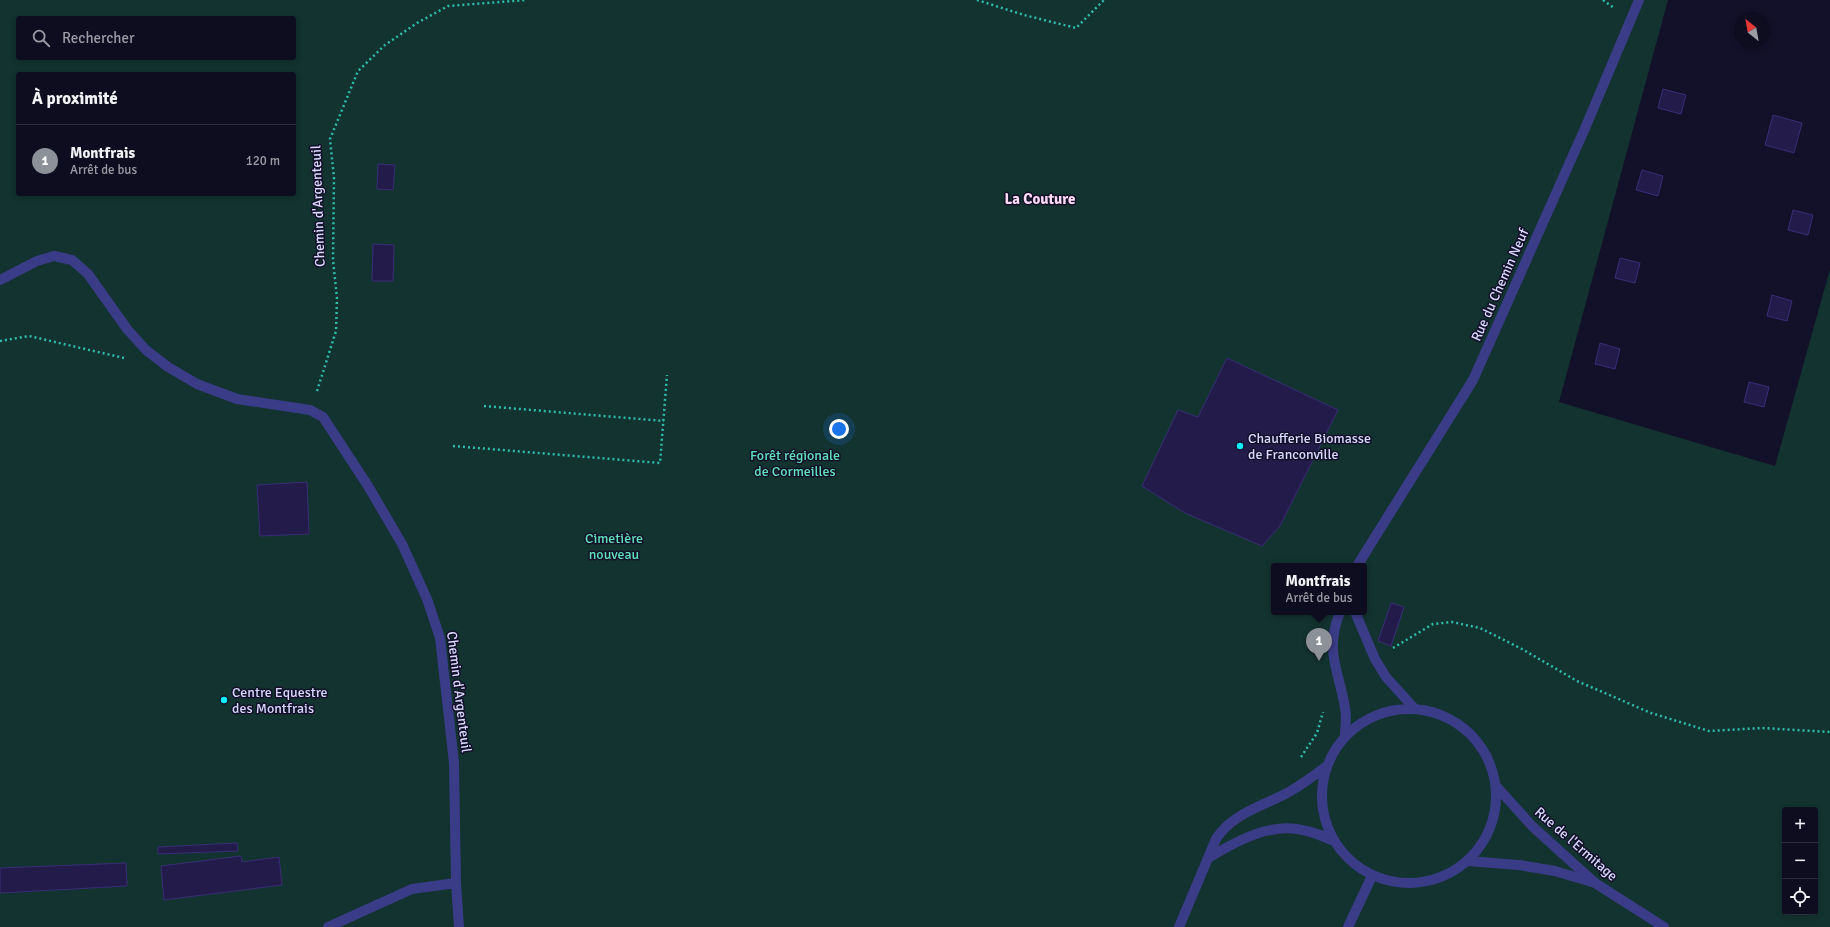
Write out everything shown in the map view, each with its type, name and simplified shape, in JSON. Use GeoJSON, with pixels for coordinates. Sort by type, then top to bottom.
{"type":"FeatureCollection","features":[{"type":"Feature","properties":{"kind":"street","name":"Rue du Chemin Neuf"},"geometry":{"type":"LineString","coordinates":[[1359,563],[1473,380],[1586,126],[1639,0]]}},
{"type":"Feature","properties":{"kind":"street"},"geometry":{"type":"LineString","coordinates":[[0,280],[37,261],[54,256],[72,260],[88,274],[127,329],[146,350],[168,367],[214,392],[237,400],[310,410]]}},
{"type":"Feature","properties":{"kind":"street","name":"Chemin d'Argenteuil"},"geometry":{"type":"LineString","coordinates":[[310,410],[323,417],[368,486],[402,544],[427,599],[440,638],[454,763],[456,883],[459,927]]}},
{"type":"Feature","properties":{"kind":"street"},"geometry":{"type":"LineString","coordinates":[[1339,615],[1333,628],[1331,649],[1345,709],[1345,736]]}},
{"type":"Feature","properties":{"kind":"street"},"geometry":{"type":"LineString","coordinates":[[1356,615],[1375,659],[1386,677],[1414,708]]}},
{"type":"Feature","properties":{"kind":"street"},"geometry":{"type":"LineString","coordinates":[[1414,708],[1438,712],[1455,721],[1478,741],[1491,763],[1497,787],[1496,814],[1485,840],[1468,861],[1439,879],[1406,884],[1372,876],[1357,867],[1344,855],[1334,841],[1327,827],[1321,796],[1327,766],[1334,750],[1345,736],[1365,720],[1389,710],[1414,708]]}},
{"type":"Feature","properties":{"kind":"street"},"geometry":{"type":"LineString","coordinates":[[1179,927],[1210,857],[1216,839],[1223,828],[1242,814],[1286,794],[1327,766]]}},
{"type":"Feature","properties":{"kind":"street","name":"Rue de l'Ermitage"},"geometry":{"type":"LineString","coordinates":[[1497,787],[1532,826],[1595,884],[1664,927]]}},
{"type":"Feature","properties":{"kind":"street"},"geometry":{"type":"LineString","coordinates":[[1210,857],[1250,835],[1288,828],[1307,830],[1334,841]]}},
{"type":"Feature","properties":{"kind":"street"},"geometry":{"type":"LineString","coordinates":[[1468,861],[1519,865],[1554,871],[1595,884]]}},
{"type":"Feature","properties":{"kind":"street"},"geometry":{"type":"LineString","coordinates":[[1348,927],[1372,876]]}},
{"type":"Feature","properties":{"kind":"street"},"geometry":{"type":"LineString","coordinates":[[328,927],[412,889],[456,883]]}},
{"type":"Feature","properties":{"kind":"path","name":"Chemin d'Argenteuil"},"geometry":{"type":"LineString","coordinates":[[310,410],[336,331],[337,298],[333,260],[334,178],[330,139],[358,71],[385,45],[417,23],[448,6],[526,0]]}},
{"type":"Feature","properties":{"kind":"path"},"geometry":{"type":"LineString","coordinates":[[977,0],[1024,15],[1076,28],[1104,0]]}},
{"type":"Feature","properties":{"kind":"path"},"geometry":{"type":"LineString","coordinates":[[0,341],[29,336],[129,359]]}},
{"type":"Feature","properties":{"kind":"path"},"geometry":{"type":"LineString","coordinates":[[453,446],[660,463],[667,375]]}},
{"type":"Feature","properties":{"kind":"path"},"geometry":{"type":"LineString","coordinates":[[484,406],[664,421]]}},
{"type":"Feature","properties":{"kind":"path"},"geometry":{"type":"LineString","coordinates":[[1375,659],[1433,624],[1452,622],[1480,628],[1522,649],[1577,681],[1651,713],[1709,731],[1762,728],[1830,732]]}},
{"type":"Feature","properties":{"kind":"path"},"geometry":{"type":"LineString","coordinates":[[1300,758],[1317,733],[1323,714],[1322,707]]}},
{"type":"Feature","properties":{"kind":"green space","name":"Forêt régionale de Cormeilles"},"geometry":{"type":"Polygon","coordinates":[[[0,0],[1668,0],[1559,402],[1775,466],[1830,269],[1830,927],[0,927],[0,0]]]}},
{"type":"Feature","properties":{"kind":"building"},"geometry":{"type":"Polygon","coordinates":[[[1663,89],[1686,95],[1681,114],[1658,108],[1663,89]]]}},
{"type":"Feature","properties":{"kind":"building"},"geometry":{"type":"Polygon","coordinates":[[[1773,115],[1802,123],[1794,153],[1765,145],[1773,115]]]}},
{"type":"Feature","properties":{"kind":"building"},"geometry":{"type":"Polygon","coordinates":[[[378,164],[395,165],[393,190],[377,189],[378,164]]]}},
{"type":"Feature","properties":{"kind":"building"},"geometry":{"type":"Polygon","coordinates":[[[1642,170],[1663,176],[1658,196],[1636,190],[1642,170]]]}},
{"type":"Feature","properties":{"kind":"building"},"geometry":{"type":"Polygon","coordinates":[[[1793,210],[1813,215],[1808,235],[1788,230],[1793,210]]]}},
{"type":"Feature","properties":{"kind":"building"},"geometry":{"type":"Polygon","coordinates":[[[373,244],[394,245],[393,281],[372,281],[373,244]]]}},
{"type":"Feature","properties":{"kind":"building"},"geometry":{"type":"Polygon","coordinates":[[[1620,258],[1640,263],[1635,283],[1615,278],[1620,258]]]}},
{"type":"Feature","properties":{"kind":"building"},"geometry":{"type":"Polygon","coordinates":[[[1772,295],[1792,301],[1787,321],[1767,316],[1772,295]]]}},
{"type":"Feature","properties":{"kind":"building"},"geometry":{"type":"Polygon","coordinates":[[[1600,343],[1620,349],[1615,369],[1595,364],[1600,343]]]}},
{"type":"Feature","properties":{"kind":"building","name":"Chaufferie Biomasse de Franconville"},"geometry":{"type":"Polygon","coordinates":[[[1227,358],[1338,410],[1280,526],[1262,546],[1185,513],[1142,486],[1178,410],[1198,417],[1227,358]]]}},
{"type":"Feature","properties":{"kind":"building"},"geometry":{"type":"Polygon","coordinates":[[[1749,382],[1769,387],[1764,407],[1744,402],[1749,382]]]}},
{"type":"Feature","properties":{"kind":"building"},"geometry":{"type":"Polygon","coordinates":[[[307,482],[309,534],[260,536],[257,485],[307,482]]]}},
{"type":"Feature","properties":{"kind":"building"},"geometry":{"type":"Polygon","coordinates":[[[1391,603],[1404,607],[1391,646],[1378,641],[1391,603]]]}},
{"type":"Feature","properties":{"kind":"building"},"geometry":{"type":"Polygon","coordinates":[[[237,843],[238,851],[158,854],[158,847],[237,843]]]}},
{"type":"Feature","properties":{"kind":"building"},"geometry":{"type":"Polygon","coordinates":[[[241,856],[242,862],[279,857],[282,885],[164,900],[161,866],[241,856]]]}},
{"type":"Feature","properties":{"kind":"building"},"geometry":{"type":"Polygon","coordinates":[[[126,863],[127,886],[0,893],[0,868],[126,863]]]}},
{"type":"Feature","properties":{"kind":"place","name":"Chaufferie Biomasse de Franconville"},"geometry":{"type":"Point","coordinates":[1240,446]}},
{"type":"Feature","properties":{"kind":"place","name":"Montfrais"},"geometry":{"type":"Point","coordinates":[1319,661]}},
{"type":"Feature","properties":{"kind":"place","name":"Centre Equestre des Montfrais"},"geometry":{"type":"Point","coordinates":[224,700]}},
{"type":"Feature","properties":{"kind":"district","name":"La Couture"},"geometry":{"type":"Point","coordinates":[1040,199]}},
{"type":"Feature","properties":{"kind":"park label","name":"Cimetière nouveau"},"geometry":{"type":"Point","coordinates":[614,546]}}]}
